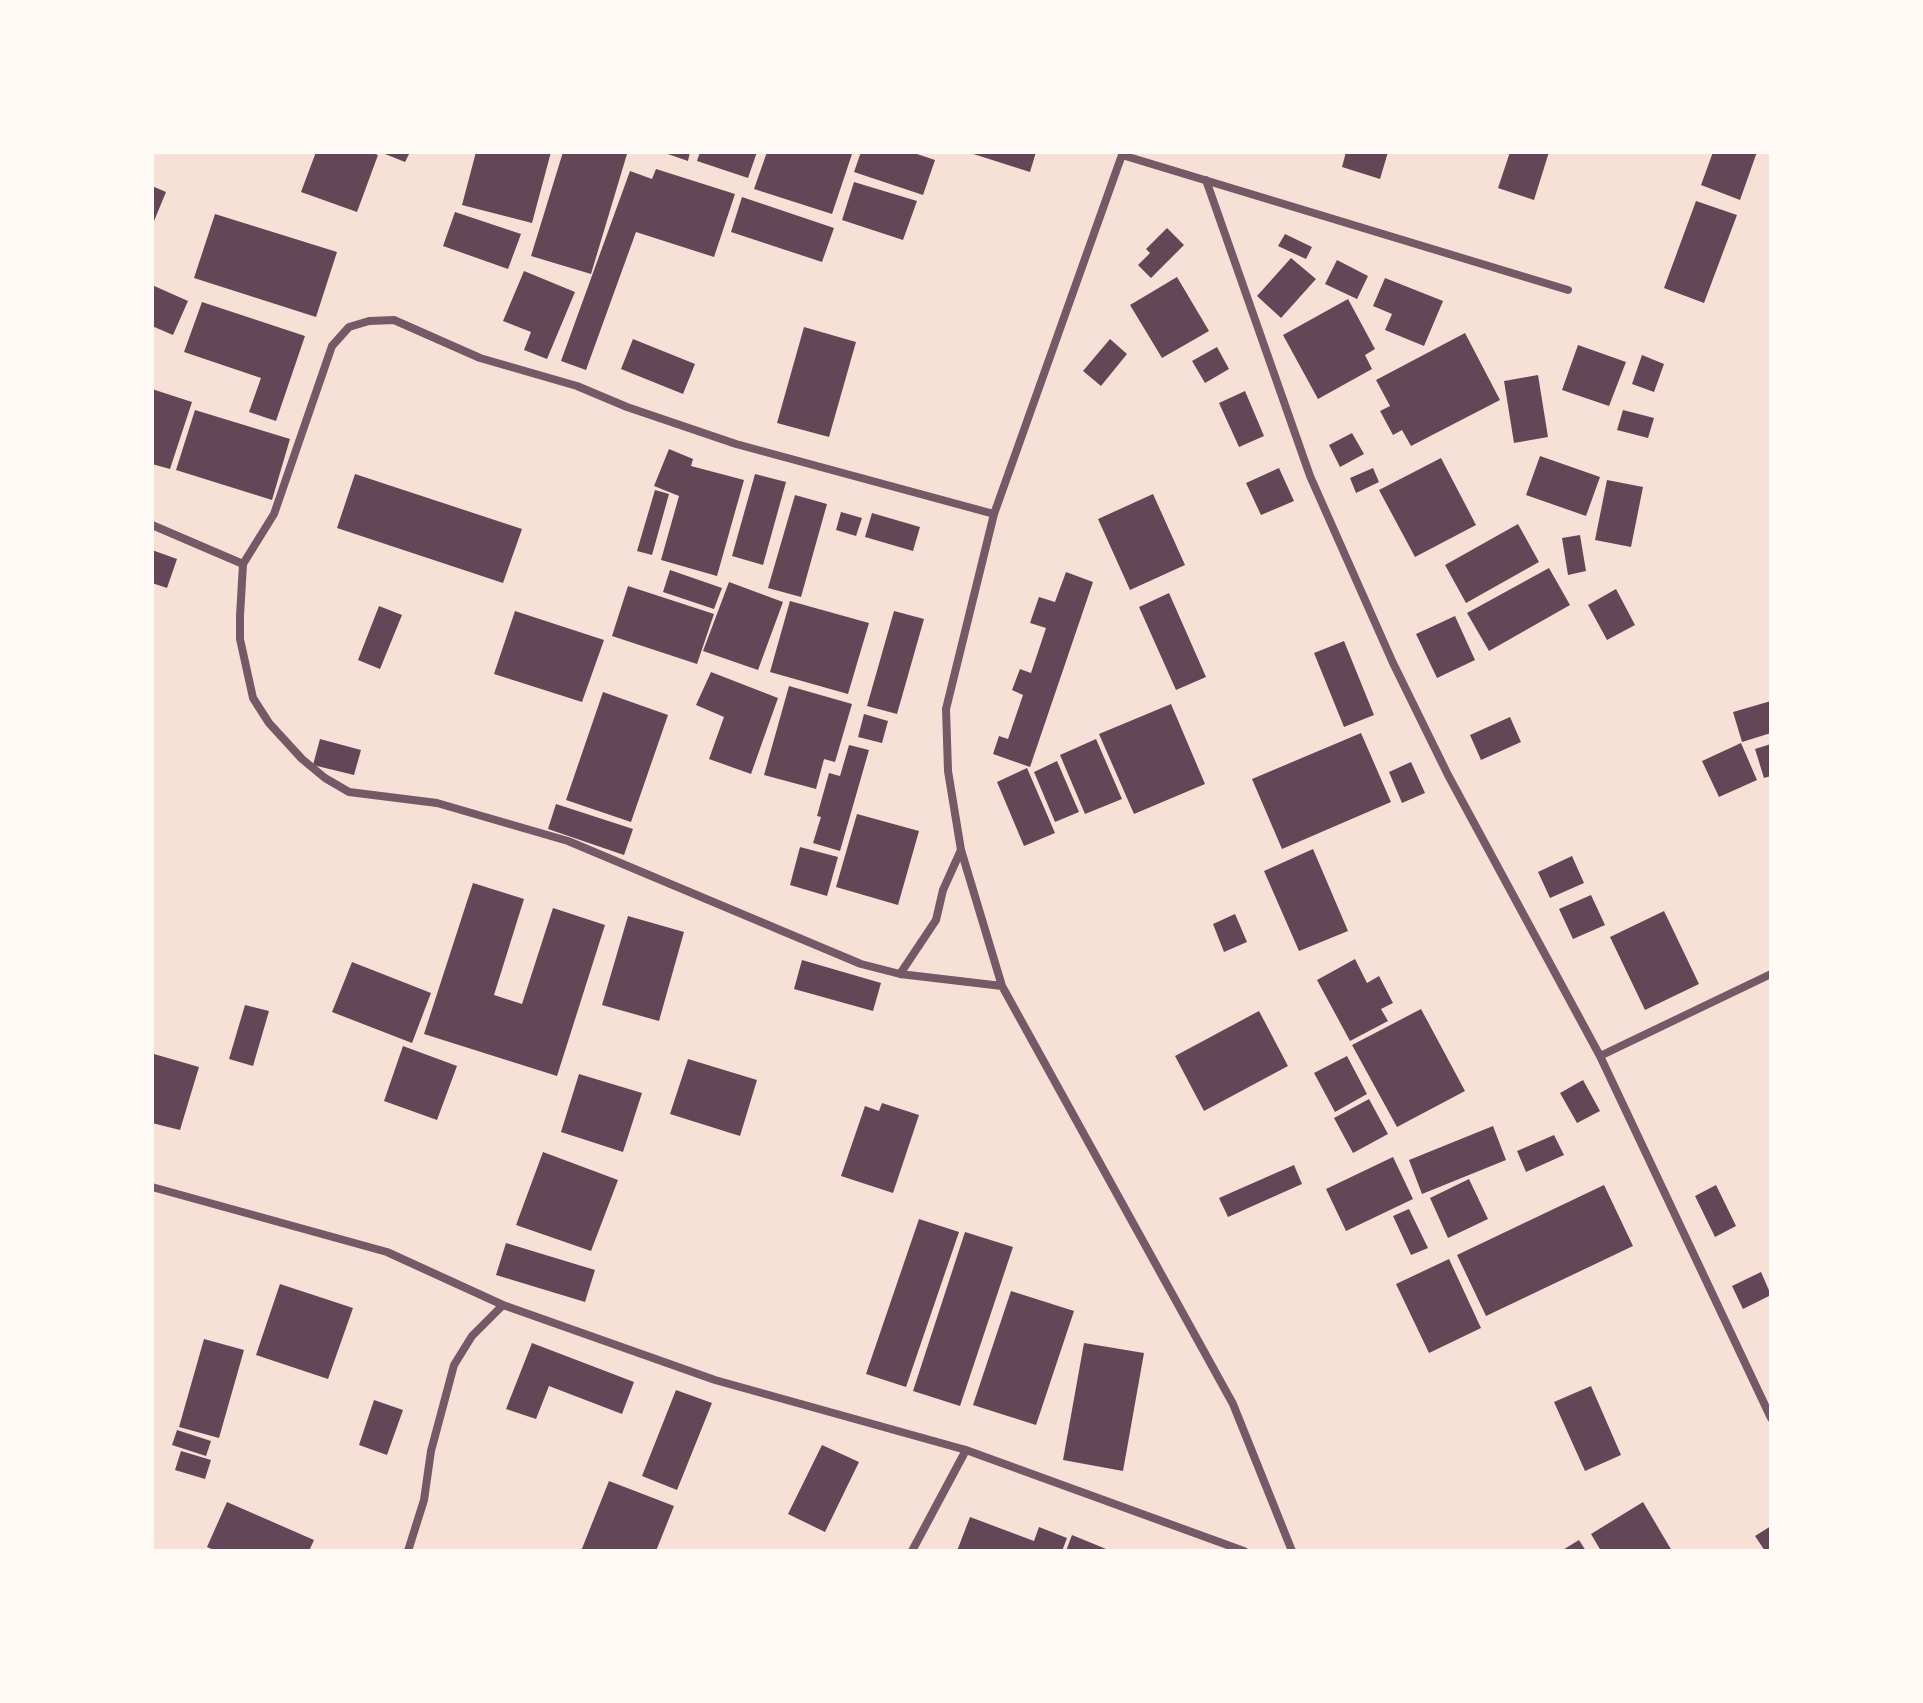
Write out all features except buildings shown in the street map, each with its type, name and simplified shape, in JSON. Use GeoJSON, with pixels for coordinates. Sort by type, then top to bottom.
{"type":"FeatureCollection","features":[{"type":"Feature","properties":{"kind":"street"},"geometry":{"type":"LineString","coordinates":[[1292,1551],[1233,1404],[1002,986],[961,850],[948,771],[946,709],[994,514],[1122,154],[1568,290]]}},
{"type":"Feature","properties":{"kind":"street"},"geometry":{"type":"LineString","coordinates":[[1206,180],[1310,476],[1393,663],[1448,775],[1600,1056],[1771,1418]]}},
{"type":"Feature","properties":{"kind":"street"},"geometry":{"type":"LineString","coordinates":[[994,514],[723,439],[627,407],[577,386],[480,358],[394,320],[369,321],[349,327],[332,346],[274,514],[243,564],[240,639],[253,698],[269,723],[302,759],[349,792],[437,803],[568,841],[861,964],[900,974],[1002,986]]}},
{"type":"Feature","properties":{"kind":"street"},"geometry":{"type":"LineString","coordinates":[[152,525],[243,564]]}},
{"type":"Feature","properties":{"kind":"street"},"geometry":{"type":"LineString","coordinates":[[900,974],[936,920],[943,890],[961,850]]}},
{"type":"Feature","properties":{"kind":"street"},"geometry":{"type":"LineString","coordinates":[[1600,1056],[1771,974]]}},
{"type":"Feature","properties":{"kind":"street"},"geometry":{"type":"LineString","coordinates":[[152,1187],[387,1252],[503,1305],[715,1380],[966,1450],[1244,1551]]}},
{"type":"Feature","properties":{"kind":"street"},"geometry":{"type":"LineString","coordinates":[[408,1551],[424,1500],[440,1410],[454,1365],[472,1336],[503,1305]]}},
{"type":"Feature","properties":{"kind":"street"},"geometry":{"type":"LineString","coordinates":[[912,1551],[966,1450]]}}]}
